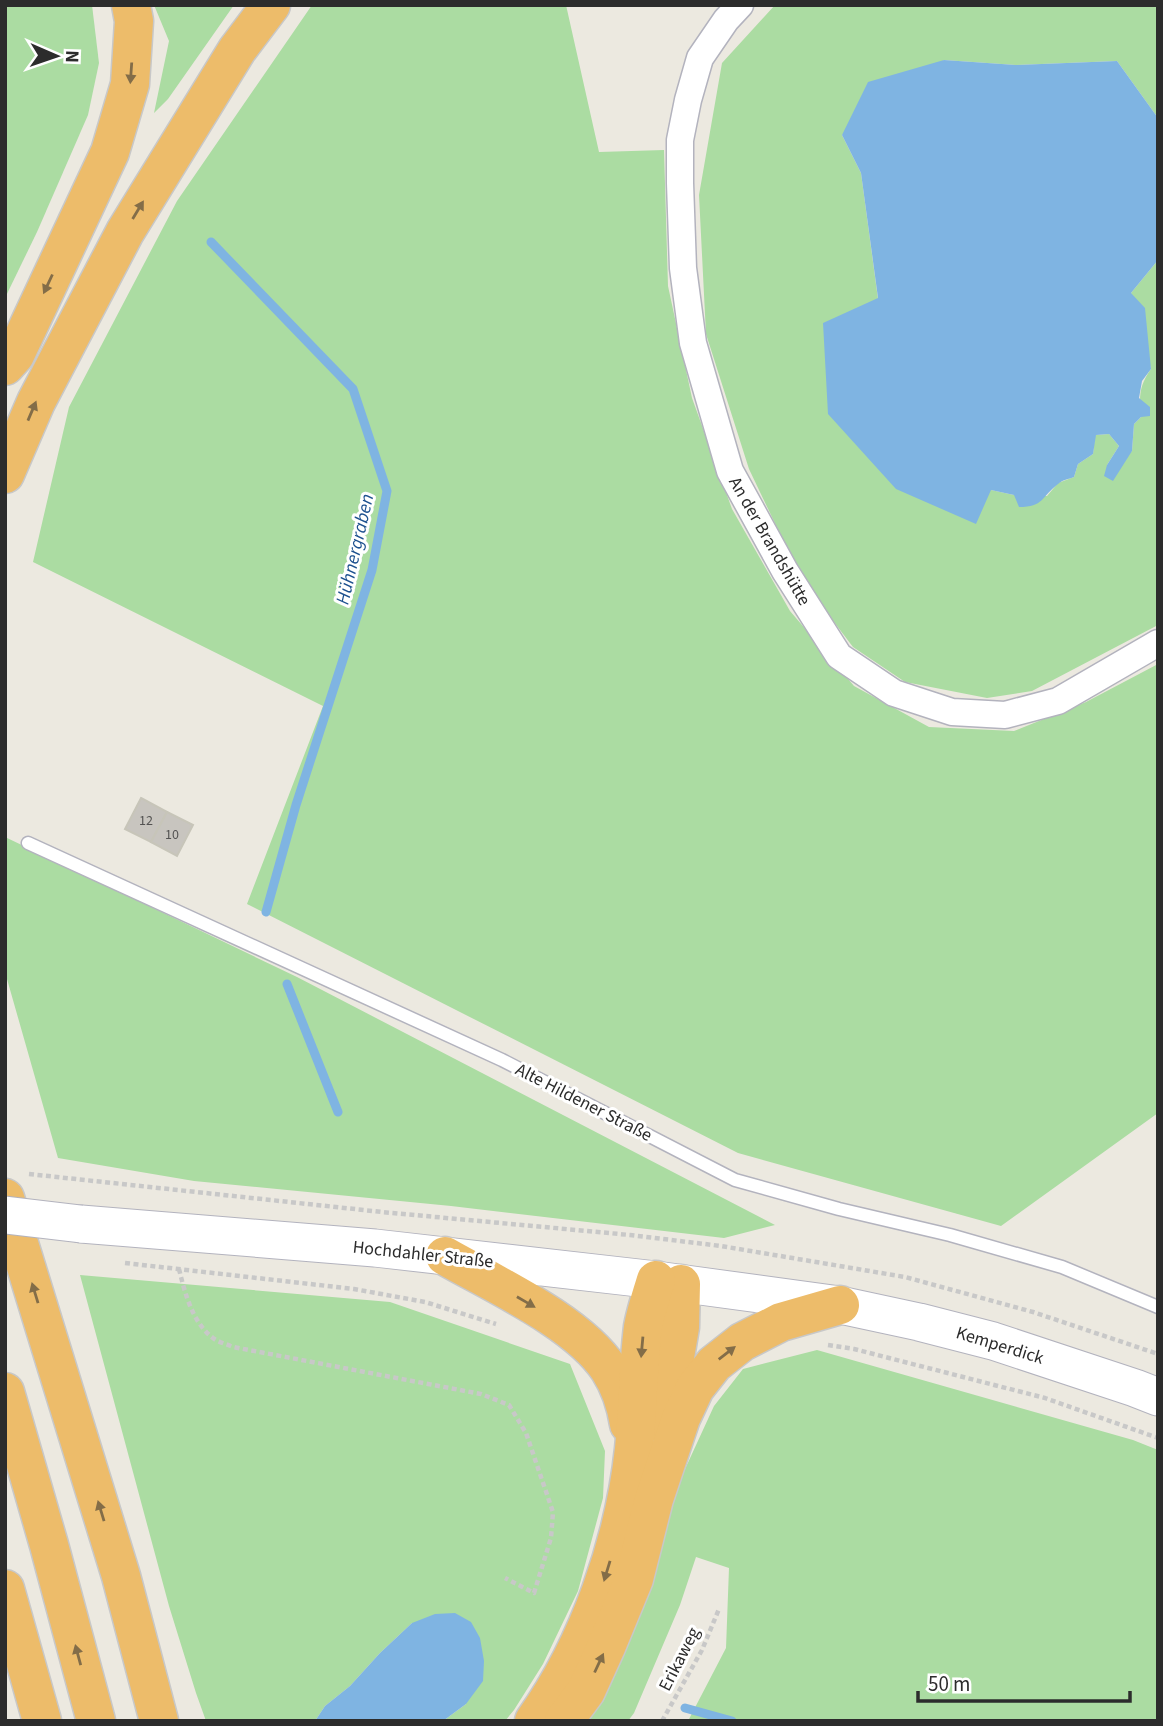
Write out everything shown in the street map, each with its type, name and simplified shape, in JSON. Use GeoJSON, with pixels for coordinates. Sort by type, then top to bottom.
{"type":"FeatureCollection","features":[{"type":"Feature","properties":{"kind":"highway"},"geometry":{"type":"LineString","coordinates":[[5,366],[15,355],[110,152],[130,85],[134,21],[131,5]]}},
{"type":"Feature","properties":{"kind":"highway"},"geometry":{"type":"LineString","coordinates":[[5,474],[36,402],[125,232],[236,50],[271,5]]}},
{"type":"Feature","properties":{"kind":"highway"},"geometry":{"type":"LineString","coordinates":[[12,1185],[141,1647],[159,1721]]}},
{"type":"Feature","properties":{"kind":"highway"},"geometry":{"type":"LineString","coordinates":[[445,1256],[544,1312],[583,1340],[609,1368],[625,1400],[634,1451]]}},
{"type":"Feature","properties":{"kind":"highway"},"geometry":{"type":"LineString","coordinates":[[534,1721],[580,1644],[599,1598],[615,1545],[634,1451],[643,1325],[668,1282]]}},
{"type":"Feature","properties":{"kind":"highway"},"geometry":{"type":"LineString","coordinates":[[654,1499],[680,1327],[668,1282]]}},
{"type":"Feature","properties":{"kind":"highway"},"geometry":{"type":"LineString","coordinates":[[564,1721],[586,1691],[634,1579],[654,1499],[681,1418],[695,1388],[714,1364],[742,1342],[781,1322],[839,1305]]}},
{"type":"Feature","properties":{"kind":"highway"},"geometry":{"type":"LineString","coordinates":[[5,1392],[96,1721]]}},
{"type":"Feature","properties":{"kind":"highway"},"geometry":{"type":"LineString","coordinates":[[5,1589],[42,1721]]}},
{"type":"Feature","properties":{"kind":"highway"},"geometry":{"type":"LineString","coordinates":[[141,1647],[179,1721]]}},
{"type":"Feature","properties":{"kind":"main road","name":"Hochdahler Straße"},"geometry":{"type":"LineString","coordinates":[[5,1215],[81,1224],[375,1248],[839,1305]]}},
{"type":"Feature","properties":{"kind":"main road","name":"Kemperdick"},"geometry":{"type":"LineString","coordinates":[[839,1305],[993,1341],[1158,1398]]}},
{"type":"Feature","properties":{"kind":"street","name":"An der Brandshütte"},"geometry":{"type":"LineString","coordinates":[[740,5],[726,20],[700,58],[680,140],[683,268],[692,343],[730,471],[785,571],[839,656],[894,693],[952,712],[1005,715],[1058,701],[1158,643]]}},
{"type":"Feature","properties":{"kind":"lane","name":"Alte Hildener Straße"},"geometry":{"type":"LineString","coordinates":[[28,843],[502,1060],[735,1180],[839,1209],[950,1235],[1062,1267],[1158,1307]]}},
{"type":"Feature","properties":{"kind":"path"},"geometry":{"type":"LineString","coordinates":[[12,1185],[75,1178],[382,1212],[630,1235]]}},
{"type":"Feature","properties":{"kind":"path"},"geometry":{"type":"LineString","coordinates":[[170,1231],[184,1289],[198,1323],[213,1338],[233,1347],[481,1394],[509,1405],[526,1433],[553,1511],[551,1538],[534,1593],[505,1578]]}},
{"type":"Feature","properties":{"kind":"path","name":"Erikaweg"},"geometry":{"type":"LineString","coordinates":[[662,1721],[702,1650],[719,1609]]}},
{"type":"Feature","properties":{"kind":"green space"},"geometry":{"type":"Polygon","coordinates":[[[5,5],[92,5],[99,63],[88,115],[5,298],[5,5]]]}},
{"type":"Feature","properties":{"kind":"green space"},"geometry":{"type":"Polygon","coordinates":[[[154,5],[234,5],[168,99],[154,113],[169,41],[154,5]]]}},
{"type":"Feature","properties":{"kind":"green space"},"geometry":{"type":"Polygon","coordinates":[[[312,5],[566,5],[599,152],[664,150],[668,286],[692,398],[732,509],[790,611],[854,686],[929,727],[1014,731],[1086,702],[1158,664],[1158,1113],[1001,1226],[738,1153],[247,904],[323,706],[33,562],[69,407],[177,201],[312,5]]]}},
{"type":"Feature","properties":{"kind":"green space"},"geometry":{"type":"Polygon","coordinates":[[[775,5],[1158,5],[1158,118],[1117,61],[1016,65],[944,60],[842,135],[861,173],[878,299],[991,490],[1014,495],[1047,496],[1058,483],[1074,477],[1078,464],[1093,454],[1095,435],[1109,434],[1119,446],[1107,465],[1132,451],[1134,424],[1141,417],[1141,392],[1151,369],[1131,293],[1158,260],[1158,625],[1032,691],[987,698],[905,682],[853,647],[802,580],[749,469],[706,334],[699,195],[722,63],[775,5]]]}},
{"type":"Feature","properties":{"kind":"green space"},"geometry":{"type":"Polygon","coordinates":[[[5,837],[297,977],[775,1225],[724,1238],[451,1206],[194,1181],[58,1158],[5,972],[5,837]]]}},
{"type":"Feature","properties":{"kind":"green space"},"geometry":{"type":"Polygon","coordinates":[[[80,1275],[390,1302],[570,1364],[605,1451],[603,1498],[578,1591],[543,1664],[505,1721],[443,1721],[466,1704],[412,1623],[350,1686],[325,1706],[315,1721],[206,1721],[169,1606],[80,1275]]]}},
{"type":"Feature","properties":{"kind":"green space"},"geometry":{"type":"Polygon","coordinates":[[[817,1350],[1133,1440],[1158,1450],[1158,1721],[688,1721],[726,1648],[729,1568],[696,1557],[680,1605],[634,1713],[628,1721],[585,1721],[599,1700],[651,1589],[674,1493],[714,1406],[743,1369],[817,1350]]]}},
{"type":"Feature","properties":{"kind":"water"},"geometry":{"type":"Polygon","coordinates":[[[944,60],[1016,65],[1117,61],[1158,118],[1158,260],[1131,293],[1145,308],[1151,369],[1142,381],[1139,398],[1150,407],[1150,416],[1141,417],[1134,424],[1132,451],[1113,481],[1104,476],[1107,465],[1119,446],[1109,434],[1096,435],[1093,454],[1078,464],[1074,477],[1060,483],[1038,503],[1027,507],[1019,507],[1014,495],[991,490],[976,524],[896,489],[828,414],[823,323],[878,298],[861,173],[842,135],[868,82],[944,60]]]}},
{"type":"Feature","properties":{"kind":"water"},"geometry":{"type":"Polygon","coordinates":[[[455,1613],[471,1622],[480,1638],[484,1661],[483,1681],[466,1704],[443,1721],[315,1721],[325,1706],[350,1686],[412,1623],[435,1614],[455,1613]]]}},
{"type":"Feature","properties":{"kind":"building"},"geometry":{"type":"Polygon","coordinates":[[[141,798],[167,812],[151,842],[125,829],[141,798]]]}},
{"type":"Feature","properties":{"kind":"building"},"geometry":{"type":"Polygon","coordinates":[[[167,812],[193,825],[177,856],[151,842],[167,812]]]}},
{"type":"Feature","properties":{"kind":"waterway","name":"Hühnergraben"},"geometry":{"type":"LineString","coordinates":[[211,242],[353,389],[387,491],[372,570],[296,805],[266,912]]}},
{"type":"Feature","properties":{"kind":"waterway","name":"Hühnergraben"},"geometry":{"type":"LineString","coordinates":[[287,984],[338,1112]]}},
{"type":"Feature","properties":{"kind":"waterway","name":"Hühnergraben"},"geometry":{"type":"LineString","coordinates":[[685,1708],[732,1721]]}}]}
